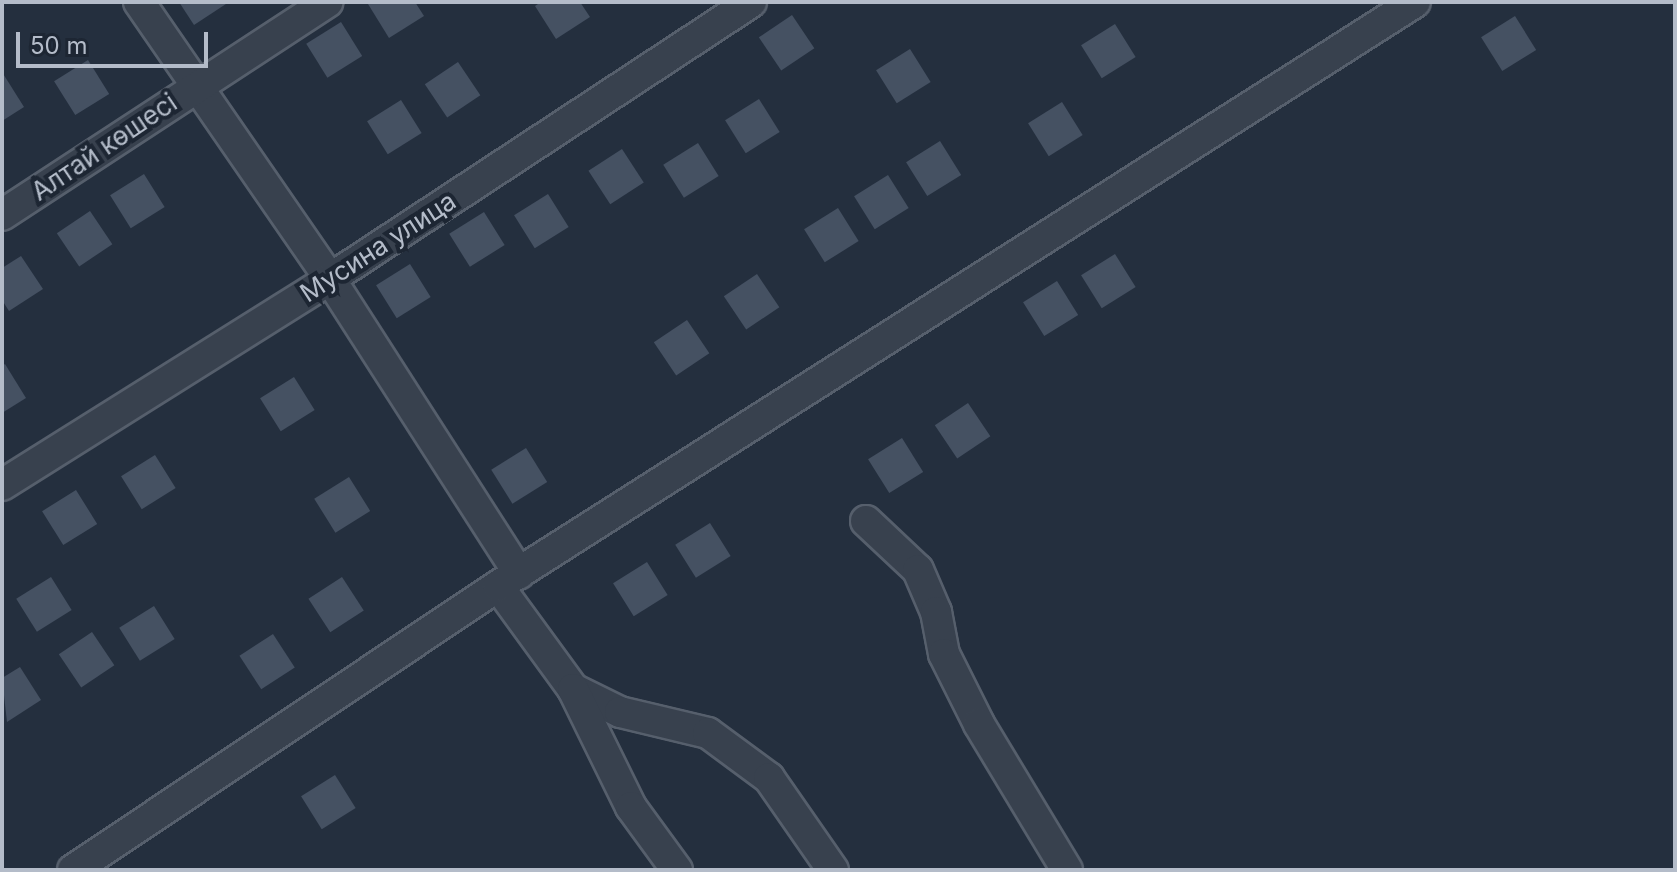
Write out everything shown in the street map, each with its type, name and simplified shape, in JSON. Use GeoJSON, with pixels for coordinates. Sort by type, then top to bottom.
{"type":"FeatureCollection","features":[{"type":"Feature","properties":{"kind":"street"},"geometry":{"type":"LineString","coordinates":[[139,2],[330,279],[573,689],[631,807],[677,870]]}},
{"type":"Feature","properties":{"kind":"street","name":"Алтай көшесі"},"geometry":{"type":"LineString","coordinates":[[2,215],[327,2]]}},
{"type":"Feature","properties":{"kind":"street","name":"Мусина улица"},"geometry":{"type":"LineString","coordinates":[[2,485],[330,279],[751,2]]}},
{"type":"Feature","properties":{"kind":"street"},"geometry":{"type":"LineString","coordinates":[[73,870],[509,580],[1415,2]]}},
{"type":"Feature","properties":{"kind":"street"},"geometry":{"type":"LineString","coordinates":[[866,521],[918,570],[936,612],[944,654],[979,724],[1067,870]]}},
{"type":"Feature","properties":{"kind":"street"},"geometry":{"type":"LineString","coordinates":[[573,689],[620,712],[708,733],[769,778],[833,870]]}},
{"type":"Feature","properties":{"kind":"building"},"geometry":{"type":"Polygon","coordinates":[[[179,2],[229,2],[194,25],[179,2]]]}},
{"type":"Feature","properties":{"kind":"building"},"geometry":{"type":"Polygon","coordinates":[[[415,2],[424,16],[389,38],[368,4],[415,2]]]}},
{"type":"Feature","properties":{"kind":"building"},"geometry":{"type":"Polygon","coordinates":[[[541,2],[580,2],[590,17],[556,39],[535,6],[541,2]]]}},
{"type":"Feature","properties":{"kind":"building"},"geometry":{"type":"Polygon","coordinates":[[[792,15],[814,48],[781,71],[759,37],[792,15]]]}},
{"type":"Feature","properties":{"kind":"building"},"geometry":{"type":"Polygon","coordinates":[[[1515,16],[1536,50],[1502,71],[1481,37],[1515,16]]]}},
{"type":"Feature","properties":{"kind":"building"},"geometry":{"type":"Polygon","coordinates":[[[341,22],[362,56],[327,78],[306,44],[341,22]]]}},
{"type":"Feature","properties":{"kind":"building"},"geometry":{"type":"Polygon","coordinates":[[[1115,24],[1136,57],[1102,78],[1081,45],[1115,24]]]}},
{"type":"Feature","properties":{"kind":"building"},"geometry":{"type":"Polygon","coordinates":[[[910,49],[931,82],[897,103],[876,70],[910,49]]]}},
{"type":"Feature","properties":{"kind":"building"},"geometry":{"type":"Polygon","coordinates":[[[88,60],[109,94],[75,115],[54,81],[88,60]]]}},
{"type":"Feature","properties":{"kind":"building"},"geometry":{"type":"Polygon","coordinates":[[[458,62],[480,95],[447,118],[425,84],[458,62]]]}},
{"type":"Feature","properties":{"kind":"building"},"geometry":{"type":"Polygon","coordinates":[[[2,72],[24,107],[2,121],[2,72]]]}},
{"type":"Feature","properties":{"kind":"building"},"geometry":{"type":"Polygon","coordinates":[[[759,99],[780,132],[746,153],[725,120],[759,99]]]}},
{"type":"Feature","properties":{"kind":"building"},"geometry":{"type":"Polygon","coordinates":[[[401,100],[422,133],[388,154],[367,121],[401,100]]]}},
{"type":"Feature","properties":{"kind":"building"},"geometry":{"type":"Polygon","coordinates":[[[1062,102],[1083,135],[1049,156],[1028,123],[1062,102]]]}},
{"type":"Feature","properties":{"kind":"building"},"geometry":{"type":"Polygon","coordinates":[[[940,141],[961,175],[927,196],[906,162],[940,141]]]}},
{"type":"Feature","properties":{"kind":"building"},"geometry":{"type":"Polygon","coordinates":[[[698,143],[719,176],[684,198],[663,165],[698,143]]]}},
{"type":"Feature","properties":{"kind":"building"},"geometry":{"type":"Polygon","coordinates":[[[622,149],[644,183],[610,204],[588,171],[622,149]]]}},
{"type":"Feature","properties":{"kind":"building"},"geometry":{"type":"Polygon","coordinates":[[[144,174],[165,207],[131,228],[110,195],[144,174]]]}},
{"type":"Feature","properties":{"kind":"building"},"geometry":{"type":"Polygon","coordinates":[[[888,175],[909,208],[875,229],[854,196],[888,175]]]}},
{"type":"Feature","properties":{"kind":"building"},"geometry":{"type":"Polygon","coordinates":[[[548,194],[569,227],[535,248],[514,215],[548,194]]]}},
{"type":"Feature","properties":{"kind":"building"},"geometry":{"type":"Polygon","coordinates":[[[838,208],[859,241],[825,262],[804,229],[838,208]]]}},
{"type":"Feature","properties":{"kind":"building"},"geometry":{"type":"Polygon","coordinates":[[[90,211],[112,244],[79,267],[57,233],[90,211]]]}},
{"type":"Feature","properties":{"kind":"building"},"geometry":{"type":"Polygon","coordinates":[[[484,212],[505,245],[470,267],[449,234],[484,212]]]}},
{"type":"Feature","properties":{"kind":"building"},"geometry":{"type":"Polygon","coordinates":[[[1115,254],[1136,287],[1102,308],[1081,275],[1115,254]]]}},
{"type":"Feature","properties":{"kind":"building"},"geometry":{"type":"Polygon","coordinates":[[[21,256],[43,289],[9,311],[2,300],[2,268],[21,256]]]}},
{"type":"Feature","properties":{"kind":"building"},"geometry":{"type":"Polygon","coordinates":[[[410,264],[431,297],[397,318],[376,285],[410,264]]]}},
{"type":"Feature","properties":{"kind":"building"},"geometry":{"type":"Polygon","coordinates":[[[757,274],[779,307],[746,330],[724,296],[757,274]]]}},
{"type":"Feature","properties":{"kind":"building"},"geometry":{"type":"Polygon","coordinates":[[[1057,281],[1078,315],[1044,336],[1023,302],[1057,281]]]}},
{"type":"Feature","properties":{"kind":"building"},"geometry":{"type":"Polygon","coordinates":[[[687,320],[709,353],[676,376],[654,342],[687,320]]]}},
{"type":"Feature","properties":{"kind":"building"},"geometry":{"type":"Polygon","coordinates":[[[5,364],[26,398],[2,413],[2,366],[5,364]]]}},
{"type":"Feature","properties":{"kind":"building"},"geometry":{"type":"Polygon","coordinates":[[[294,377],[315,410],[281,431],[260,398],[294,377]]]}},
{"type":"Feature","properties":{"kind":"building"},"geometry":{"type":"Polygon","coordinates":[[[968,403],[990,436],[957,459],[935,425],[968,403]]]}},
{"type":"Feature","properties":{"kind":"building"},"geometry":{"type":"Polygon","coordinates":[[[902,438],[923,472],[889,493],[868,459],[902,438]]]}},
{"type":"Feature","properties":{"kind":"building"},"geometry":{"type":"Polygon","coordinates":[[[526,448],[547,482],[512,504],[491,470],[526,448]]]}},
{"type":"Feature","properties":{"kind":"building"},"geometry":{"type":"Polygon","coordinates":[[[155,455],[176,488],[142,509],[121,476],[155,455]]]}},
{"type":"Feature","properties":{"kind":"building"},"geometry":{"type":"Polygon","coordinates":[[[349,477],[370,511],[335,533],[314,499],[349,477]]]}},
{"type":"Feature","properties":{"kind":"building"},"geometry":{"type":"Polygon","coordinates":[[[76,490],[97,524],[63,545],[42,511],[76,490]]]}},
{"type":"Feature","properties":{"kind":"building"},"geometry":{"type":"Polygon","coordinates":[[[710,523],[731,556],[696,578],[675,545],[710,523]]]}},
{"type":"Feature","properties":{"kind":"building"},"geometry":{"type":"Polygon","coordinates":[[[647,562],[668,595],[634,616],[613,583],[647,562]]]}},
{"type":"Feature","properties":{"kind":"building"},"geometry":{"type":"Polygon","coordinates":[[[51,577],[72,610],[37,632],[16,599],[51,577]]]}},
{"type":"Feature","properties":{"kind":"building"},"geometry":{"type":"Polygon","coordinates":[[[342,577],[364,611],[330,632],[308,599],[342,577]]]}},
{"type":"Feature","properties":{"kind":"building"},"geometry":{"type":"Polygon","coordinates":[[[154,606],[175,639],[140,661],[119,628],[154,606]]]}},
{"type":"Feature","properties":{"kind":"building"},"geometry":{"type":"Polygon","coordinates":[[[92,632],[114,665],[81,688],[59,654],[92,632]]]}},
{"type":"Feature","properties":{"kind":"building"},"geometry":{"type":"Polygon","coordinates":[[[273,634],[295,668],[261,689],[239,656],[273,634]]]}},
{"type":"Feature","properties":{"kind":"building"},"geometry":{"type":"Polygon","coordinates":[[[20,667],[41,700],[7,722],[2,678],[20,667]]]}},
{"type":"Feature","properties":{"kind":"building"},"geometry":{"type":"Polygon","coordinates":[[[335,775],[356,808],[322,829],[301,796],[335,775]]]}}]}
